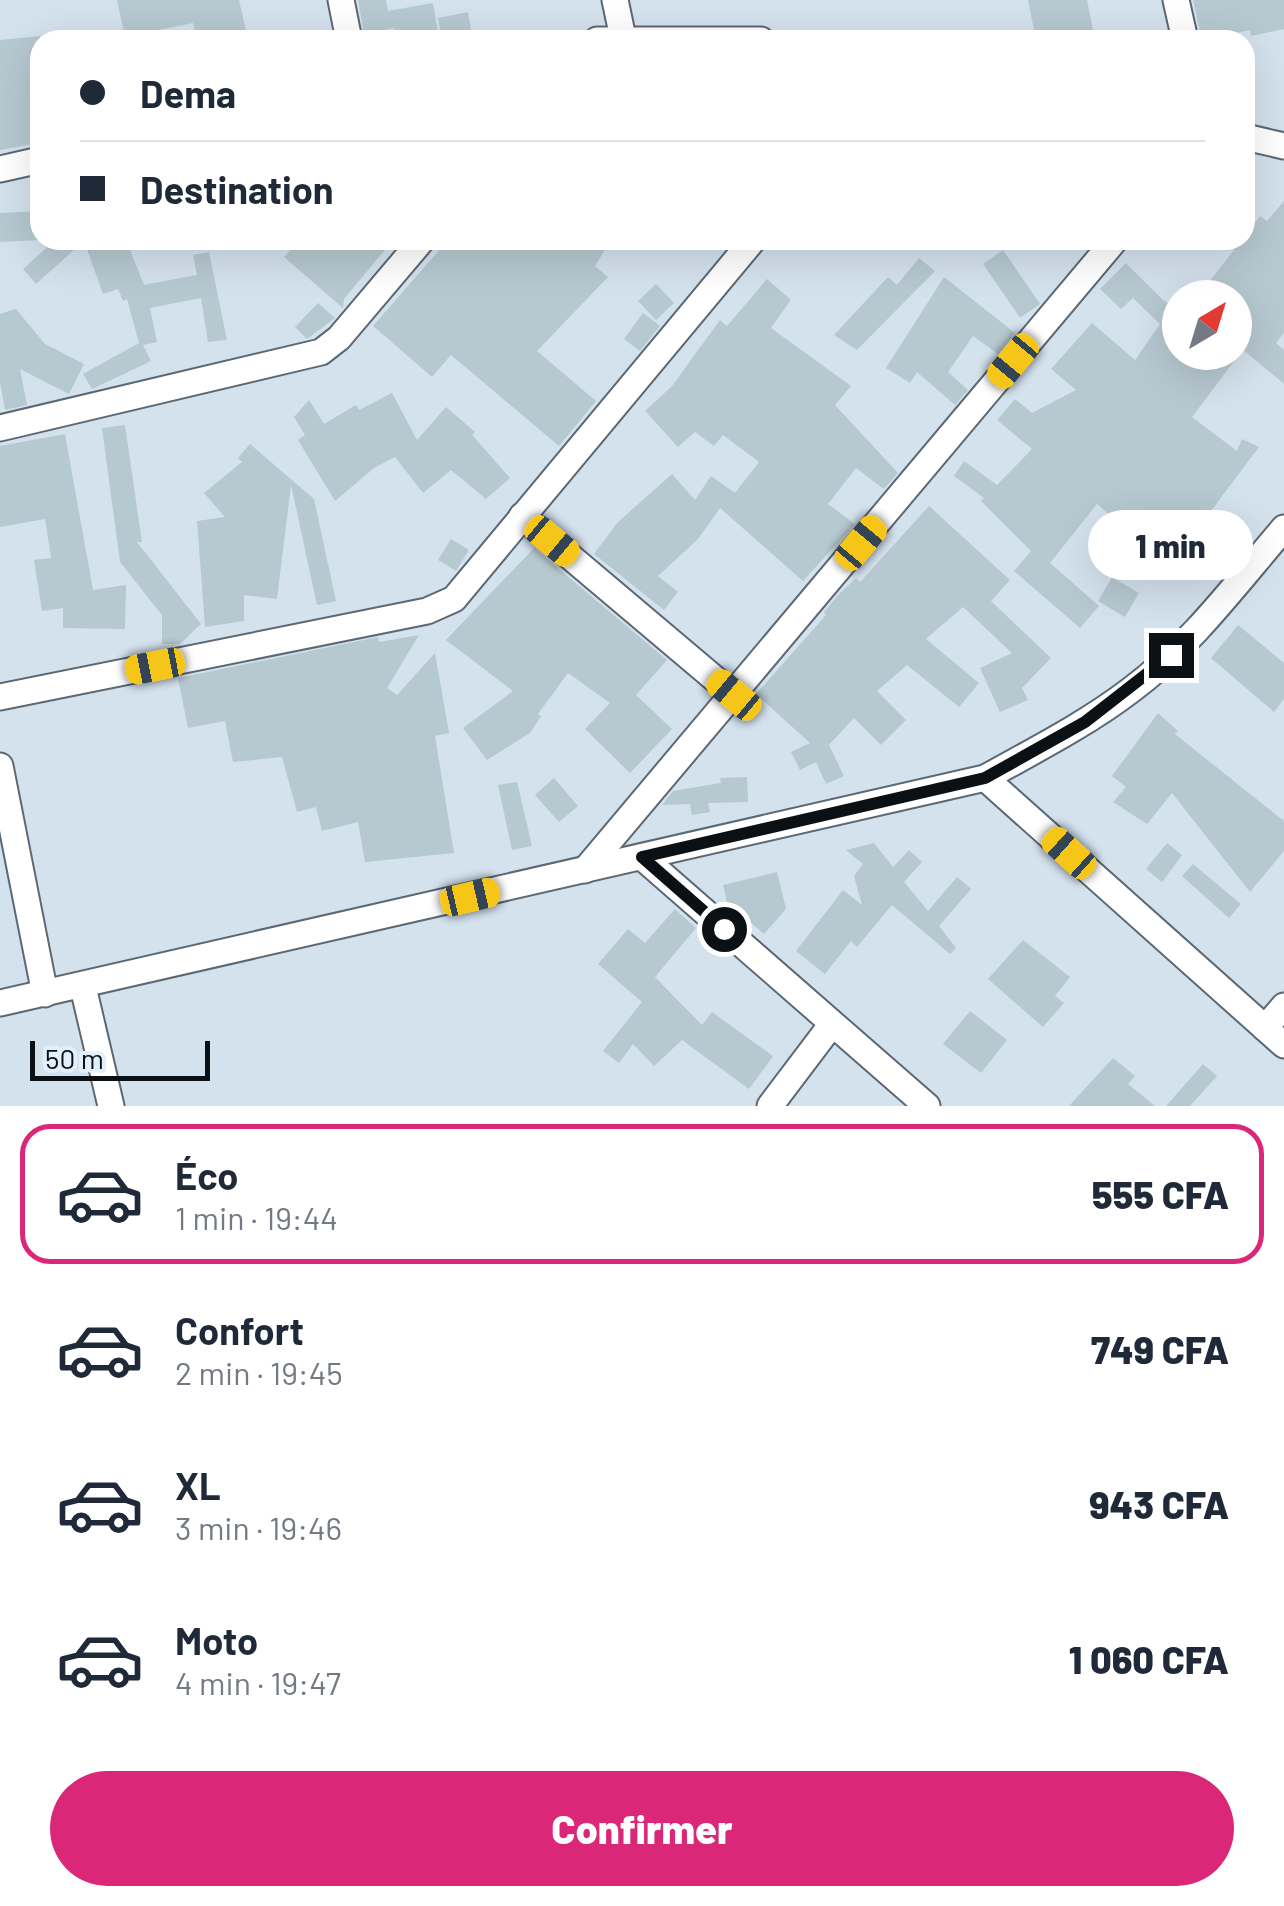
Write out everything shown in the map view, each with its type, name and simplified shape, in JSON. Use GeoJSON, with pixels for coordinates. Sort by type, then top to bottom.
{"type":"FeatureCollection","features":[{"type":"Feature","properties":{"kind":"street"},"geometry":{"type":"LineString","coordinates":[[341,0],[347,30]]}},
{"type":"Feature","properties":{"kind":"street"},"geometry":{"type":"LineString","coordinates":[[611,30],[615,0]]}},
{"type":"Feature","properties":{"kind":"street"},"geometry":{"type":"LineString","coordinates":[[1176,0],[1183,30]]}},
{"type":"Feature","properties":{"kind":"street"},"geometry":{"type":"LineString","coordinates":[[1255,139],[1284,146]]}},
{"type":"Feature","properties":{"kind":"street"},"geometry":{"type":"LineString","coordinates":[[0,169],[30,162]]}},
{"type":"Feature","properties":{"kind":"street"},"geometry":{"type":"LineString","coordinates":[[0,428],[321,352],[340,338],[414,250]]}},
{"type":"Feature","properties":{"kind":"street"},"geometry":{"type":"LineString","coordinates":[[0,698],[442,606],[467,588],[522,516],[745,250]]}},
{"type":"Feature","properties":{"kind":"street"},"geometry":{"type":"LineString","coordinates":[[585,870],[1107,250]]}},
{"type":"Feature","properties":{"kind":"street"},"geometry":{"type":"LineString","coordinates":[[522,516],[734,695]]}},
{"type":"Feature","properties":{"kind":"street"},"geometry":{"type":"LineString","coordinates":[[0,1002],[83,987],[985,778],[1085,722],[1133,688],[1214,610],[1284,528]]}},
{"type":"Feature","properties":{"kind":"street"},"geometry":{"type":"LineString","coordinates":[[0,766],[45,994]]}},
{"type":"Feature","properties":{"kind":"street"},"geometry":{"type":"LineString","coordinates":[[985,778],[1274,1037],[1284,1006]]}},
{"type":"Feature","properties":{"kind":"street"},"geometry":{"type":"LineString","coordinates":[[642,857],[926,1106]]}},
{"type":"Feature","properties":{"kind":"street"},"geometry":{"type":"LineString","coordinates":[[83,987],[111,1106]]}},
{"type":"Feature","properties":{"kind":"street"},"geometry":{"type":"LineString","coordinates":[[770,1106],[832,1024]]}},
{"type":"Feature","properties":{"kind":"building"},"geometry":{"type":"Polygon","coordinates":[[[117,0],[239,0],[246,30],[195,30],[193,23],[159,30],[123,30],[117,0]]]}},
{"type":"Feature","properties":{"kind":"building"},"geometry":{"type":"Polygon","coordinates":[[[358,0],[386,0],[388,11],[433,3],[438,30],[363,30],[358,0]]]}},
{"type":"Feature","properties":{"kind":"building"},"geometry":{"type":"Polygon","coordinates":[[[1028,0],[1087,0],[1093,30],[1034,30],[1028,0]]]}},
{"type":"Feature","properties":{"kind":"building"},"geometry":{"type":"Polygon","coordinates":[[[1193,0],[1284,0],[1284,29],[1255,35],[1255,30],[1200,30],[1193,0]]]}},
{"type":"Feature","properties":{"kind":"building"},"geometry":{"type":"Polygon","coordinates":[[[468,12],[471,30],[440,30],[438,18],[468,12]]]}},
{"type":"Feature","properties":{"kind":"building"},"geometry":{"type":"Polygon","coordinates":[[[30,37],[30,145],[0,150],[0,40],[30,37]]]}},
{"type":"Feature","properties":{"kind":"building"},"geometry":{"type":"Polygon","coordinates":[[[1284,201],[1284,333],[1276,343],[1284,350],[1284,384],[1252,357],[1252,280],[1211,280],[1234,250],[1255,250],[1255,222],[1260,216],[1267,221],[1284,201]]]}},
{"type":"Feature","properties":{"kind":"building"},"geometry":{"type":"Polygon","coordinates":[[[30,212],[30,240],[0,242],[0,213],[30,212]]]}},
{"type":"Feature","properties":{"kind":"building"},"geometry":{"type":"Polygon","coordinates":[[[44,250],[74,250],[36,284],[23,269],[44,250]]]}},
{"type":"Feature","properties":{"kind":"building"},"geometry":{"type":"Polygon","coordinates":[[[87,250],[130,250],[144,285],[197,275],[193,255],[209,252],[227,340],[208,342],[201,298],[150,308],[157,342],[143,345],[151,361],[92,389],[83,374],[139,343],[127,299],[123,301],[118,289],[103,294],[87,250]]]}},
{"type":"Feature","properties":{"kind":"building"},"geometry":{"type":"Polygon","coordinates":[[[290,250],[385,250],[344,299],[343,308],[284,257],[290,250]]]}},
{"type":"Feature","properties":{"kind":"building"},"geometry":{"type":"Polygon","coordinates":[[[439,250],[605,250],[595,266],[608,277],[537,351],[596,401],[559,446],[451,355],[432,377],[373,326],[439,250]]]}},
{"type":"Feature","properties":{"kind":"building"},"geometry":{"type":"Polygon","coordinates":[[[1003,250],[1040,304],[1020,318],[983,264],[1003,250]]]}},
{"type":"Feature","properties":{"kind":"building"},"geometry":{"type":"Polygon","coordinates":[[[919,258],[935,271],[857,350],[834,335],[888,277],[897,285],[919,258]]]}},
{"type":"Feature","properties":{"kind":"building"},"geometry":{"type":"Polygon","coordinates":[[[1126,263],[1162,299],[1162,370],[1227,370],[1192,417],[1237,451],[1242,439],[1259,447],[1189,540],[1198,547],[1176,572],[1097,504],[1050,563],[1099,606],[1080,628],[1014,571],[1031,551],[981,501],[984,498],[954,476],[964,461],[997,485],[1032,449],[997,420],[1015,399],[1032,413],[1076,390],[1051,369],[1092,323],[1135,360],[1160,324],[1133,298],[1121,309],[1100,289],[1126,263]]]}},
{"type":"Feature","properties":{"kind":"building"},"geometry":{"type":"Polygon","coordinates":[[[944,277],[1015,333],[998,354],[973,336],[948,372],[968,390],[955,405],[917,372],[910,383],[886,368],[944,277]]]}},
{"type":"Feature","properties":{"kind":"building"},"geometry":{"type":"Polygon","coordinates":[[[767,279],[791,300],[771,328],[851,386],[835,405],[898,473],[884,489],[856,468],[828,504],[855,524],[803,581],[720,508],[698,539],[658,576],[678,592],[664,610],[594,554],[617,523],[672,474],[695,500],[711,476],[735,493],[759,462],[723,435],[714,446],[695,432],[678,447],[645,411],[672,386],[720,320],[727,326],[767,279]]]}},
{"type":"Feature","properties":{"kind":"building"},"geometry":{"type":"Polygon","coordinates":[[[656,284],[674,303],[656,320],[638,301],[656,284]]]}},
{"type":"Feature","properties":{"kind":"building"},"geometry":{"type":"Polygon","coordinates":[[[318,303],[335,318],[307,339],[295,327],[318,303]]]}},
{"type":"Feature","properties":{"kind":"building"},"geometry":{"type":"Polygon","coordinates":[[[16,309],[45,344],[84,364],[69,394],[20,369],[27,405],[5,410],[0,382],[0,314],[16,309]]]}},
{"type":"Feature","properties":{"kind":"building"},"geometry":{"type":"Polygon","coordinates":[[[643,313],[660,326],[640,351],[624,339],[643,313]]]}},
{"type":"Feature","properties":{"kind":"building"},"geometry":{"type":"Polygon","coordinates":[[[392,393],[417,440],[446,407],[475,432],[472,435],[510,478],[486,499],[451,470],[423,493],[395,457],[374,468],[335,501],[298,440],[305,435],[294,417],[309,400],[324,424],[356,405],[359,410],[392,393]]]}},
{"type":"Feature","properties":{"kind":"building"},"geometry":{"type":"Polygon","coordinates":[[[125,425],[142,542],[137,542],[201,624],[180,644],[162,644],[162,615],[120,562],[102,428],[125,425]]]}},
{"type":"Feature","properties":{"kind":"building"},"geometry":{"type":"Polygon","coordinates":[[[65,434],[93,590],[126,585],[125,629],[63,628],[63,608],[42,611],[34,560],[51,558],[45,519],[0,527],[0,446],[65,434]]]}},
{"type":"Feature","properties":{"kind":"building"},"geometry":{"type":"Polygon","coordinates":[[[250,444],[314,499],[336,601],[317,605],[291,485],[277,599],[244,595],[244,621],[205,627],[197,521],[225,517],[204,493],[242,462],[238,458],[250,444]]]}},
{"type":"Feature","properties":{"kind":"building"},"geometry":{"type":"Polygon","coordinates":[[[929,506],[1010,580],[991,601],[1051,658],[1022,688],[1028,700],[1000,712],[980,668],[1012,653],[963,607],[926,639],[979,683],[959,707],[907,665],[877,691],[906,720],[881,745],[854,718],[829,745],[844,776],[826,784],[816,762],[800,770],[791,752],[810,743],[756,694],[826,615],[824,612],[838,595],[856,578],[860,582],[929,506]]]}},
{"type":"Feature","properties":{"kind":"building"},"geometry":{"type":"Polygon","coordinates":[[[451,539],[469,550],[456,571],[438,560],[451,539]]]}},
{"type":"Feature","properties":{"kind":"building"},"geometry":{"type":"Polygon","coordinates":[[[534,548],[667,660],[636,695],[672,729],[630,773],[585,729],[610,703],[568,673],[538,714],[541,716],[530,733],[487,760],[463,728],[513,691],[446,640],[534,548]]]}},
{"type":"Feature","properties":{"kind":"building"},"geometry":{"type":"Polygon","coordinates":[[[1112,577],[1139,593],[1125,617],[1098,601],[1112,577]]]}},
{"type":"Feature","properties":{"kind":"building"},"geometry":{"type":"Polygon","coordinates":[[[1238,625],[1284,663],[1284,699],[1274,712],[1211,658],[1238,625]]]}},
{"type":"Feature","properties":{"kind":"building"},"geometry":{"type":"Polygon","coordinates":[[[419,635],[387,688],[397,695],[435,653],[449,733],[435,736],[454,853],[365,862],[358,822],[322,831],[316,807],[297,812],[282,757],[233,762],[225,721],[188,728],[178,678],[378,637],[379,642],[419,635]]]}},
{"type":"Feature","properties":{"kind":"building"},"geometry":{"type":"Polygon","coordinates":[[[1158,713],[1178,731],[1175,734],[1284,821],[1284,851],[1250,892],[1172,793],[1147,824],[1113,802],[1126,787],[1112,776],[1158,713]]]}},
{"type":"Feature","properties":{"kind":"building"},"geometry":{"type":"Polygon","coordinates":[[[747,777],[748,802],[708,803],[710,812],[692,815],[690,804],[662,805],[673,791],[721,783],[720,778],[747,777]]]}},
{"type":"Feature","properties":{"kind":"building"},"geometry":{"type":"Polygon","coordinates":[[[554,778],[578,806],[559,822],[535,795],[554,778]]]}},
{"type":"Feature","properties":{"kind":"building"},"geometry":{"type":"Polygon","coordinates":[[[517,782],[532,846],[512,850],[498,785],[517,782]]]}},
{"type":"Feature","properties":{"kind":"building"},"geometry":{"type":"Polygon","coordinates":[[[874,843],[893,867],[909,850],[922,862],[904,882],[928,911],[957,877],[971,889],[939,926],[956,948],[950,954],[892,905],[857,947],[851,941],[825,974],[796,951],[843,890],[862,905],[854,876],[863,864],[846,850],[874,843]]]}},
{"type":"Feature","properties":{"kind":"building"},"geometry":{"type":"Polygon","coordinates":[[[1167,843],[1182,855],[1162,882],[1146,869],[1167,843]]]}},
{"type":"Feature","properties":{"kind":"building"},"geometry":{"type":"Polygon","coordinates":[[[1193,864],[1241,904],[1229,918],[1182,876],[1193,864]]]}},
{"type":"Feature","properties":{"kind":"building"},"geometry":{"type":"Polygon","coordinates":[[[777,872],[786,909],[764,934],[727,902],[723,885],[777,872]]]}},
{"type":"Feature","properties":{"kind":"building"},"geometry":{"type":"Polygon","coordinates":[[[675,909],[696,928],[655,977],[702,1025],[712,1012],[773,1056],[749,1089],[682,1040],[654,1066],[633,1044],[619,1063],[603,1051],[642,1002],[598,964],[628,929],[645,943],[675,909]]]}},
{"type":"Feature","properties":{"kind":"building"},"geometry":{"type":"Polygon","coordinates":[[[1023,940],[1070,977],[1055,996],[1064,1003],[1043,1027],[988,979],[1023,940]]]}},
{"type":"Feature","properties":{"kind":"building"},"geometry":{"type":"Polygon","coordinates":[[[970,1011],[1007,1040],[981,1073],[943,1044],[970,1011]]]}},
{"type":"Feature","properties":{"kind":"building"},"geometry":{"type":"Polygon","coordinates":[[[1113,1058],[1135,1076],[1128,1084],[1155,1106],[1069,1106],[1113,1058]]]}},
{"type":"Feature","properties":{"kind":"building"},"geometry":{"type":"Polygon","coordinates":[[[1203,1064],[1217,1076],[1190,1106],[1166,1106],[1203,1064]]]}},
{"type":"Feature","properties":{"kind":"route"},"geometry":{"type":"LineString","coordinates":[[724,929],[642,857],[985,778],[1085,722],[1171,655]]}}]}
